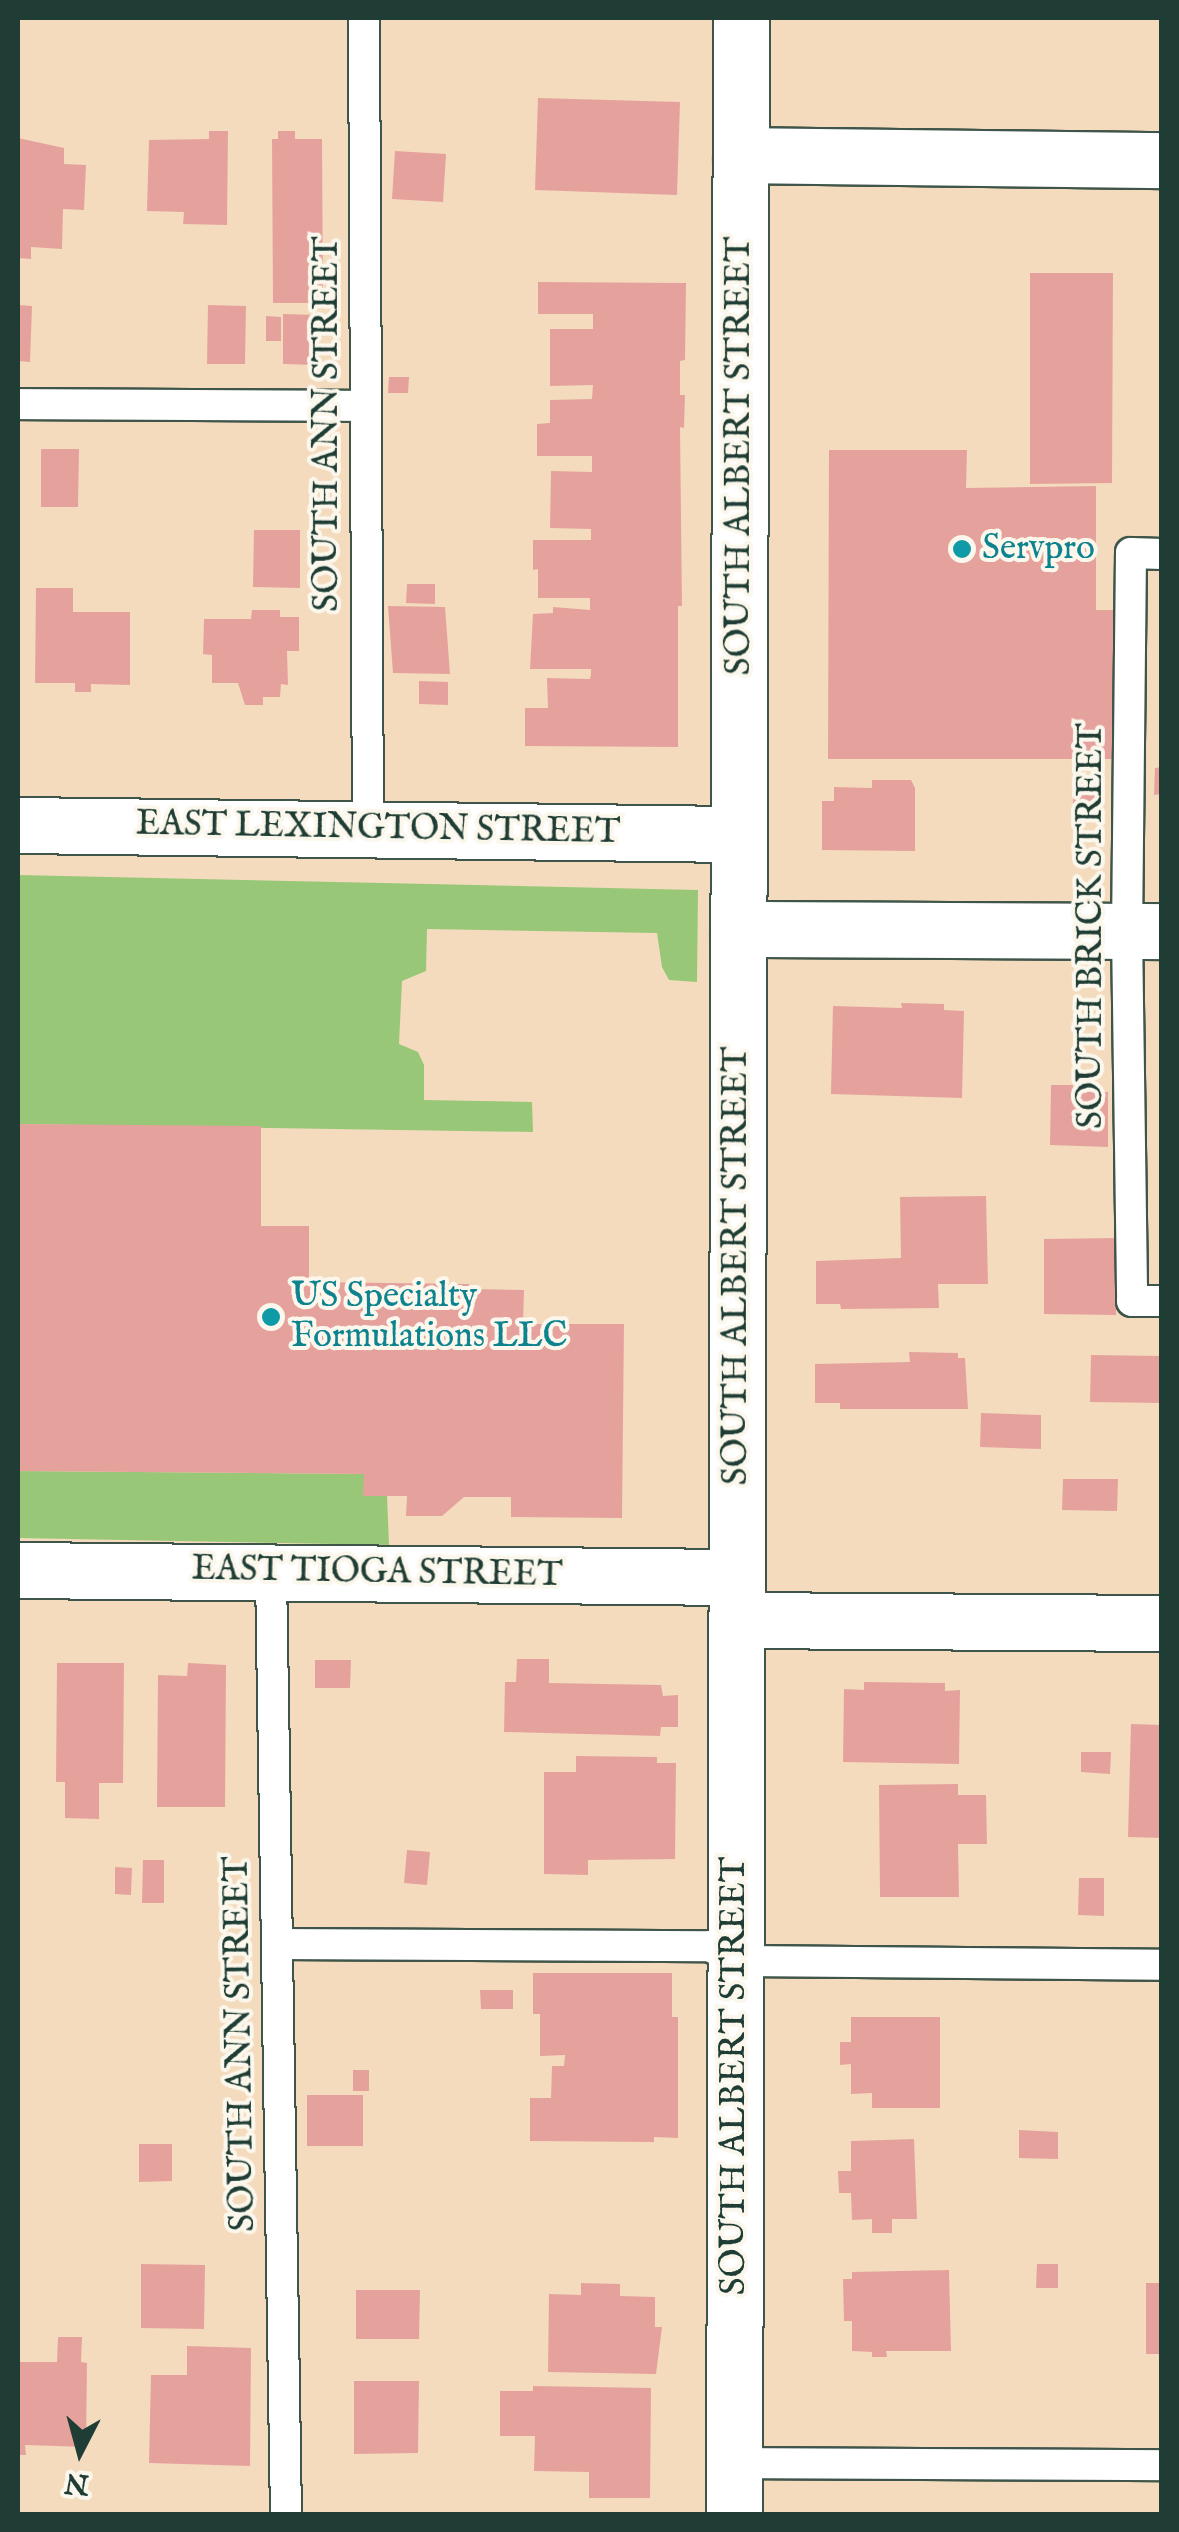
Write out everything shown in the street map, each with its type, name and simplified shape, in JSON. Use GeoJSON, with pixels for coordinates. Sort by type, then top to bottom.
{"type":"FeatureCollection","features":[{"type":"Feature","properties":{"kind":"street"},"geometry":{"type":"LineString","coordinates":[[728,18],[741,18]]}},
{"type":"Feature","properties":{"kind":"street","name":"SOUTH ALBERT STREET"},"geometry":{"type":"LineString","coordinates":[[734,2489],[741,18]]}},
{"type":"Feature","properties":{"kind":"street"},"geometry":{"type":"LineString","coordinates":[[741,155],[1162,160]]}},
{"type":"Feature","properties":{"kind":"street","name":"EAST LEXINGTON STREET"},"geometry":{"type":"LineString","coordinates":[[18,825],[739,834]]}},
{"type":"Feature","properties":{"kind":"street"},"geometry":{"type":"LineString","coordinates":[[738,928],[1144,931]]}},
{"type":"Feature","properties":{"kind":"street","name":"EAST TIOGA STREET"},"geometry":{"type":"LineString","coordinates":[[18,1570],[271,1572],[1162,1623]]}},
{"type":"Feature","properties":{"kind":"lane","name":"SOUTH ANN STREET"},"geometry":{"type":"LineString","coordinates":[[364,18],[368,830]]}},
{"type":"Feature","properties":{"kind":"lane"},"geometry":{"type":"LineString","coordinates":[[18,404],[366,406]]}},
{"type":"Feature","properties":{"kind":"lane","name":"SOUTH BRICK STREET"},"geometry":{"type":"LineString","coordinates":[[1162,554],[1131,553],[1144,931],[1132,1300],[1162,1301]]}},
{"type":"Feature","properties":{"kind":"lane","name":"SOUTH ANN STREET"},"geometry":{"type":"LineString","coordinates":[[271,1572],[286,2514]]}},
{"type":"Feature","properties":{"kind":"lane"},"geometry":{"type":"LineString","coordinates":[[277,1944],[710,1946],[735,1960],[1162,1965]]}},
{"type":"Feature","properties":{"kind":"lane"},"geometry":{"type":"LineString","coordinates":[[734,2489],[1162,2464]]}},
{"type":"Feature","properties":{"kind":"green space"},"geometry":{"type":"Polygon","coordinates":[[[18,875],[698,890],[697,982],[669,980],[662,967],[657,933],[427,929],[426,971],[402,981],[399,1044],[418,1052],[424,1065],[424,1100],[532,1102],[533,1132],[18,1124],[18,875]]]}},
{"type":"Feature","properties":{"kind":"green space"},"geometry":{"type":"Polygon","coordinates":[[[18,1471],[364,1474],[387,1496],[389,1545],[18,1538],[18,1471]]]}},
{"type":"Feature","properties":{"kind":"building"},"geometry":{"type":"Polygon","coordinates":[[[538,98],[680,102],[677,195],[535,190],[538,98]]]}},
{"type":"Feature","properties":{"kind":"building"},"geometry":{"type":"Polygon","coordinates":[[[209,131],[228,131],[227,225],[183,224],[184,212],[147,211],[149,140],[209,139],[209,131]]]}},
{"type":"Feature","properties":{"kind":"building"},"geometry":{"type":"Polygon","coordinates":[[[278,131],[295,131],[295,139],[322,139],[323,303],[273,303],[272,139],[278,139],[278,131]]]}},
{"type":"Feature","properties":{"kind":"building"},"geometry":{"type":"Polygon","coordinates":[[[18,138],[64,148],[64,164],[86,165],[84,210],[63,209],[62,249],[31,247],[31,259],[18,258],[18,138]]]}},
{"type":"Feature","properties":{"kind":"building"},"geometry":{"type":"Polygon","coordinates":[[[395,151],[446,154],[443,202],[392,199],[395,151]]]}},
{"type":"Feature","properties":{"kind":"building"},"geometry":{"type":"Polygon","coordinates":[[[1030,273],[1113,273],[1112,483],[1030,484],[1030,273]]]}},
{"type":"Feature","properties":{"kind":"building"},"geometry":{"type":"Polygon","coordinates":[[[538,282],[686,283],[685,360],[680,361],[680,395],[685,395],[684,428],[680,427],[682,606],[678,606],[678,747],[525,746],[525,708],[548,708],[547,678],[590,679],[591,674],[591,669],[530,669],[533,614],[553,613],[553,607],[590,610],[590,598],[538,598],[538,569],[533,570],[533,540],[591,540],[591,529],[550,528],[551,471],[592,472],[592,456],[537,456],[537,424],[550,423],[550,400],[592,399],[593,385],[550,386],[550,329],[593,329],[593,314],[538,314],[538,282]]]}},
{"type":"Feature","properties":{"kind":"building"},"geometry":{"type":"Polygon","coordinates":[[[18,305],[32,306],[30,362],[18,361],[18,305]]]}},
{"type":"Feature","properties":{"kind":"building"},"geometry":{"type":"Polygon","coordinates":[[[208,305],[246,306],[245,364],[207,364],[208,305]]]}},
{"type":"Feature","properties":{"kind":"building"},"geometry":{"type":"Polygon","coordinates":[[[283,314],[316,315],[315,365],[283,364],[283,314]]]}},
{"type":"Feature","properties":{"kind":"building"},"geometry":{"type":"Polygon","coordinates":[[[266,316],[281,317],[281,341],[266,341],[266,316]]]}},
{"type":"Feature","properties":{"kind":"building"},"geometry":{"type":"Polygon","coordinates":[[[389,377],[409,377],[408,393],[388,393],[389,377]]]}},
{"type":"Feature","properties":{"kind":"building"},"geometry":{"type":"Polygon","coordinates":[[[41,449],[79,449],[78,507],[41,507],[41,449]]]}},
{"type":"Feature","properties":{"kind":"building","name":"Servpro"},"geometry":{"type":"Polygon","coordinates":[[[829,450],[967,450],[966,488],[1096,486],[1096,610],[1113,610],[1113,759],[828,759],[829,450]]]}},
{"type":"Feature","properties":{"kind":"building"},"geometry":{"type":"Polygon","coordinates":[[[254,530],[300,530],[300,588],[253,587],[254,530]]]}},
{"type":"Feature","properties":{"kind":"building"},"geometry":{"type":"Polygon","coordinates":[[[407,584],[435,584],[435,604],[406,603],[407,584]]]}},
{"type":"Feature","properties":{"kind":"building"},"geometry":{"type":"Polygon","coordinates":[[[36,588],[73,588],[73,612],[130,612],[130,685],[91,684],[91,692],[75,692],[75,683],[35,683],[36,588]]]}},
{"type":"Feature","properties":{"kind":"building"},"geometry":{"type":"Polygon","coordinates":[[[388,606],[445,607],[450,674],[393,673],[388,606]]]}},
{"type":"Feature","properties":{"kind":"building"},"geometry":{"type":"Polygon","coordinates":[[[252,610],[280,610],[280,617],[299,617],[299,651],[287,651],[288,685],[281,684],[280,697],[263,697],[263,705],[245,705],[238,683],[212,683],[212,655],[203,654],[204,619],[251,619],[252,610]]]}},
{"type":"Feature","properties":{"kind":"building"},"geometry":{"type":"Polygon","coordinates":[[[419,681],[448,682],[448,705],[419,704],[419,681]]]}},
{"type":"Feature","properties":{"kind":"building"},"geometry":{"type":"Polygon","coordinates":[[[1162,767],[1162,794],[1154,795],[1155,768],[1162,767]]]}},
{"type":"Feature","properties":{"kind":"building"},"geometry":{"type":"Polygon","coordinates":[[[1073,778],[1102,778],[1101,812],[1073,812],[1073,778]]]}},
{"type":"Feature","properties":{"kind":"building"},"geometry":{"type":"Polygon","coordinates":[[[872,780],[911,780],[915,788],[915,851],[822,850],[822,801],[834,801],[834,787],[872,788],[872,780]]]}},
{"type":"Feature","properties":{"kind":"building"},"geometry":{"type":"Polygon","coordinates":[[[901,1003],[944,1004],[944,1010],[964,1011],[962,1098],[831,1094],[833,1006],[902,1008],[901,1003]]]}},
{"type":"Feature","properties":{"kind":"building"},"geometry":{"type":"Polygon","coordinates":[[[1051,1085],[1073,1085],[1073,1091],[1108,1092],[1108,1147],[1050,1145],[1051,1085]]]}},
{"type":"Feature","properties":{"kind":"building","name":"US Specialty Formulations LLC"},"geometry":{"type":"Polygon","coordinates":[[[18,1124],[261,1126],[261,1226],[309,1226],[309,1282],[469,1284],[469,1289],[524,1290],[523,1324],[624,1324],[622,1518],[511,1517],[511,1497],[464,1497],[442,1516],[406,1516],[407,1496],[363,1496],[364,1474],[18,1471],[18,1124]]]}},
{"type":"Feature","properties":{"kind":"building"},"geometry":{"type":"Polygon","coordinates":[[[986,1196],[988,1284],[938,1284],[939,1308],[841,1309],[840,1304],[816,1304],[816,1261],[901,1258],[900,1197],[986,1196]]]}},
{"type":"Feature","properties":{"kind":"building"},"geometry":{"type":"Polygon","coordinates":[[[1115,1238],[1116,1315],[1044,1314],[1044,1239],[1115,1238]]]}},
{"type":"Feature","properties":{"kind":"building"},"geometry":{"type":"Polygon","coordinates":[[[909,1352],[958,1353],[958,1358],[965,1358],[968,1409],[840,1409],[840,1403],[815,1403],[815,1364],[910,1362],[909,1352]]]}},
{"type":"Feature","properties":{"kind":"building"},"geometry":{"type":"Polygon","coordinates":[[[1091,1355],[1162,1356],[1162,1403],[1090,1402],[1091,1355]]]}},
{"type":"Feature","properties":{"kind":"building"},"geometry":{"type":"Polygon","coordinates":[[[981,1413],[1041,1415],[1041,1449],[980,1447],[981,1413]]]}},
{"type":"Feature","properties":{"kind":"building"},"geometry":{"type":"Polygon","coordinates":[[[1063,1479],[1118,1479],[1117,1511],[1062,1510],[1063,1479]]]}},
{"type":"Feature","properties":{"kind":"building"},"geometry":{"type":"Polygon","coordinates":[[[517,1659],[549,1659],[549,1683],[661,1685],[663,1696],[678,1695],[678,1727],[661,1727],[660,1736],[504,1732],[505,1682],[516,1682],[517,1659]]]}},
{"type":"Feature","properties":{"kind":"building"},"geometry":{"type":"Polygon","coordinates":[[[315,1660],[351,1660],[350,1688],[315,1688],[315,1660]]]}},
{"type":"Feature","properties":{"kind":"building"},"geometry":{"type":"Polygon","coordinates":[[[57,1663],[124,1663],[123,1783],[99,1783],[99,1819],[65,1818],[65,1782],[56,1782],[57,1663]]]}},
{"type":"Feature","properties":{"kind":"building"},"geometry":{"type":"Polygon","coordinates":[[[188,1663],[226,1665],[225,1807],[157,1807],[158,1675],[187,1676],[188,1663]]]}},
{"type":"Feature","properties":{"kind":"building"},"geometry":{"type":"Polygon","coordinates":[[[864,1682],[945,1683],[945,1691],[960,1690],[959,1764],[843,1762],[844,1689],[864,1690],[864,1682]]]}},
{"type":"Feature","properties":{"kind":"building"},"geometry":{"type":"Polygon","coordinates":[[[1131,1724],[1162,1725],[1162,1838],[1128,1837],[1131,1724]]]}},
{"type":"Feature","properties":{"kind":"building"},"geometry":{"type":"Polygon","coordinates":[[[1081,1752],[1111,1752],[1110,1774],[1081,1772],[1081,1752]]]}},
{"type":"Feature","properties":{"kind":"building"},"geometry":{"type":"Polygon","coordinates":[[[576,1756],[657,1757],[657,1763],[676,1763],[675,1859],[588,1860],[588,1875],[544,1874],[544,1772],[576,1772],[576,1756]]]}},
{"type":"Feature","properties":{"kind":"building"},"geometry":{"type":"Polygon","coordinates":[[[958,1784],[958,1795],[986,1795],[987,1844],[958,1844],[959,1897],[880,1897],[879,1785],[958,1784]]]}},
{"type":"Feature","properties":{"kind":"building"},"geometry":{"type":"Polygon","coordinates":[[[407,1850],[430,1852],[427,1885],[404,1883],[407,1850]]]}},
{"type":"Feature","properties":{"kind":"building"},"geometry":{"type":"Polygon","coordinates":[[[143,1860],[164,1860],[164,1903],[142,1903],[143,1860]]]}},
{"type":"Feature","properties":{"kind":"building"},"geometry":{"type":"Polygon","coordinates":[[[115,1867],[132,1868],[131,1895],[115,1894],[115,1867]]]}},
{"type":"Feature","properties":{"kind":"building"},"geometry":{"type":"Polygon","coordinates":[[[1079,1878],[1104,1878],[1104,1916],[1078,1915],[1079,1878]]]}},
{"type":"Feature","properties":{"kind":"building"},"geometry":{"type":"Polygon","coordinates":[[[533,1973],[672,1973],[672,2017],[678,2017],[678,2138],[654,2137],[654,2142],[530,2141],[530,2098],[551,2098],[552,2066],[564,2066],[565,2055],[540,2056],[540,2014],[533,2014],[533,1973]]]}},
{"type":"Feature","properties":{"kind":"building"},"geometry":{"type":"Polygon","coordinates":[[[480,1990],[513,1990],[513,2009],[481,2009],[480,1990]]]}},
{"type":"Feature","properties":{"kind":"building"},"geometry":{"type":"Polygon","coordinates":[[[851,2017],[940,2017],[940,2108],[872,2108],[872,2093],[851,2094],[851,2064],[840,2065],[840,2042],[851,2042],[851,2017]]]}},
{"type":"Feature","properties":{"kind":"building"},"geometry":{"type":"Polygon","coordinates":[[[353,2070],[369,2070],[369,2091],[353,2091],[353,2070]]]}},
{"type":"Feature","properties":{"kind":"building"},"geometry":{"type":"Polygon","coordinates":[[[307,2095],[363,2095],[363,2146],[307,2146],[307,2095]]]}},
{"type":"Feature","properties":{"kind":"building"},"geometry":{"type":"Polygon","coordinates":[[[1019,2130],[1058,2132],[1058,2159],[1019,2158],[1019,2130]]]}},
{"type":"Feature","properties":{"kind":"building"},"geometry":{"type":"Polygon","coordinates":[[[914,2139],[917,2219],[892,2219],[892,2233],[872,2233],[872,2219],[852,2220],[851,2193],[839,2193],[838,2171],[851,2171],[851,2141],[914,2139]]]}},
{"type":"Feature","properties":{"kind":"building"},"geometry":{"type":"Polygon","coordinates":[[[139,2144],[172,2144],[172,2181],[139,2182],[139,2144]]]}},
{"type":"Feature","properties":{"kind":"building"},"geometry":{"type":"Polygon","coordinates":[[[141,2264],[205,2265],[204,2329],[141,2328],[141,2264]]]}},
{"type":"Feature","properties":{"kind":"building"},"geometry":{"type":"Polygon","coordinates":[[[1037,2264],[1058,2264],[1058,2288],[1036,2288],[1037,2264]]]}},
{"type":"Feature","properties":{"kind":"building"},"geometry":{"type":"Polygon","coordinates":[[[949,2270],[951,2351],[886,2351],[887,2357],[872,2357],[872,2352],[852,2351],[852,2321],[844,2321],[843,2279],[852,2279],[852,2272],[949,2270]]]}},
{"type":"Feature","properties":{"kind":"building"},"geometry":{"type":"Polygon","coordinates":[[[581,2283],[620,2284],[620,2296],[655,2297],[655,2327],[662,2327],[656,2374],[548,2372],[549,2294],[581,2295],[581,2283]]]}},
{"type":"Feature","properties":{"kind":"building"},"geometry":{"type":"Polygon","coordinates":[[[1146,2283],[1162,2283],[1162,2354],[1146,2354],[1146,2283]]]}},
{"type":"Feature","properties":{"kind":"building"},"geometry":{"type":"Polygon","coordinates":[[[356,2290],[420,2290],[419,2339],[356,2339],[356,2290]]]}},
{"type":"Feature","properties":{"kind":"building"},"geometry":{"type":"Polygon","coordinates":[[[58,2337],[82,2337],[81,2362],[87,2363],[86,2447],[25,2445],[26,2455],[18,2455],[18,2362],[57,2362],[58,2337]]]}},
{"type":"Feature","properties":{"kind":"building"},"geometry":{"type":"Polygon","coordinates":[[[187,2346],[251,2348],[250,2466],[149,2463],[151,2375],[187,2375],[187,2346]]]}},
{"type":"Feature","properties":{"kind":"building"},"geometry":{"type":"Polygon","coordinates":[[[354,2381],[419,2381],[418,2453],[354,2454],[354,2381]]]}},
{"type":"Feature","properties":{"kind":"building"},"geometry":{"type":"Polygon","coordinates":[[[533,2386],[651,2388],[650,2498],[589,2498],[589,2472],[534,2471],[535,2436],[500,2436],[500,2391],[533,2391],[533,2386]]]}},
{"type":"Feature","properties":{"kind":"place","name":"Servpro"},"geometry":{"type":"Point","coordinates":[962,549]}},
{"type":"Feature","properties":{"kind":"place","name":"US Specialty Formulations LLC"},"geometry":{"type":"Point","coordinates":[271,1317]}}]}
